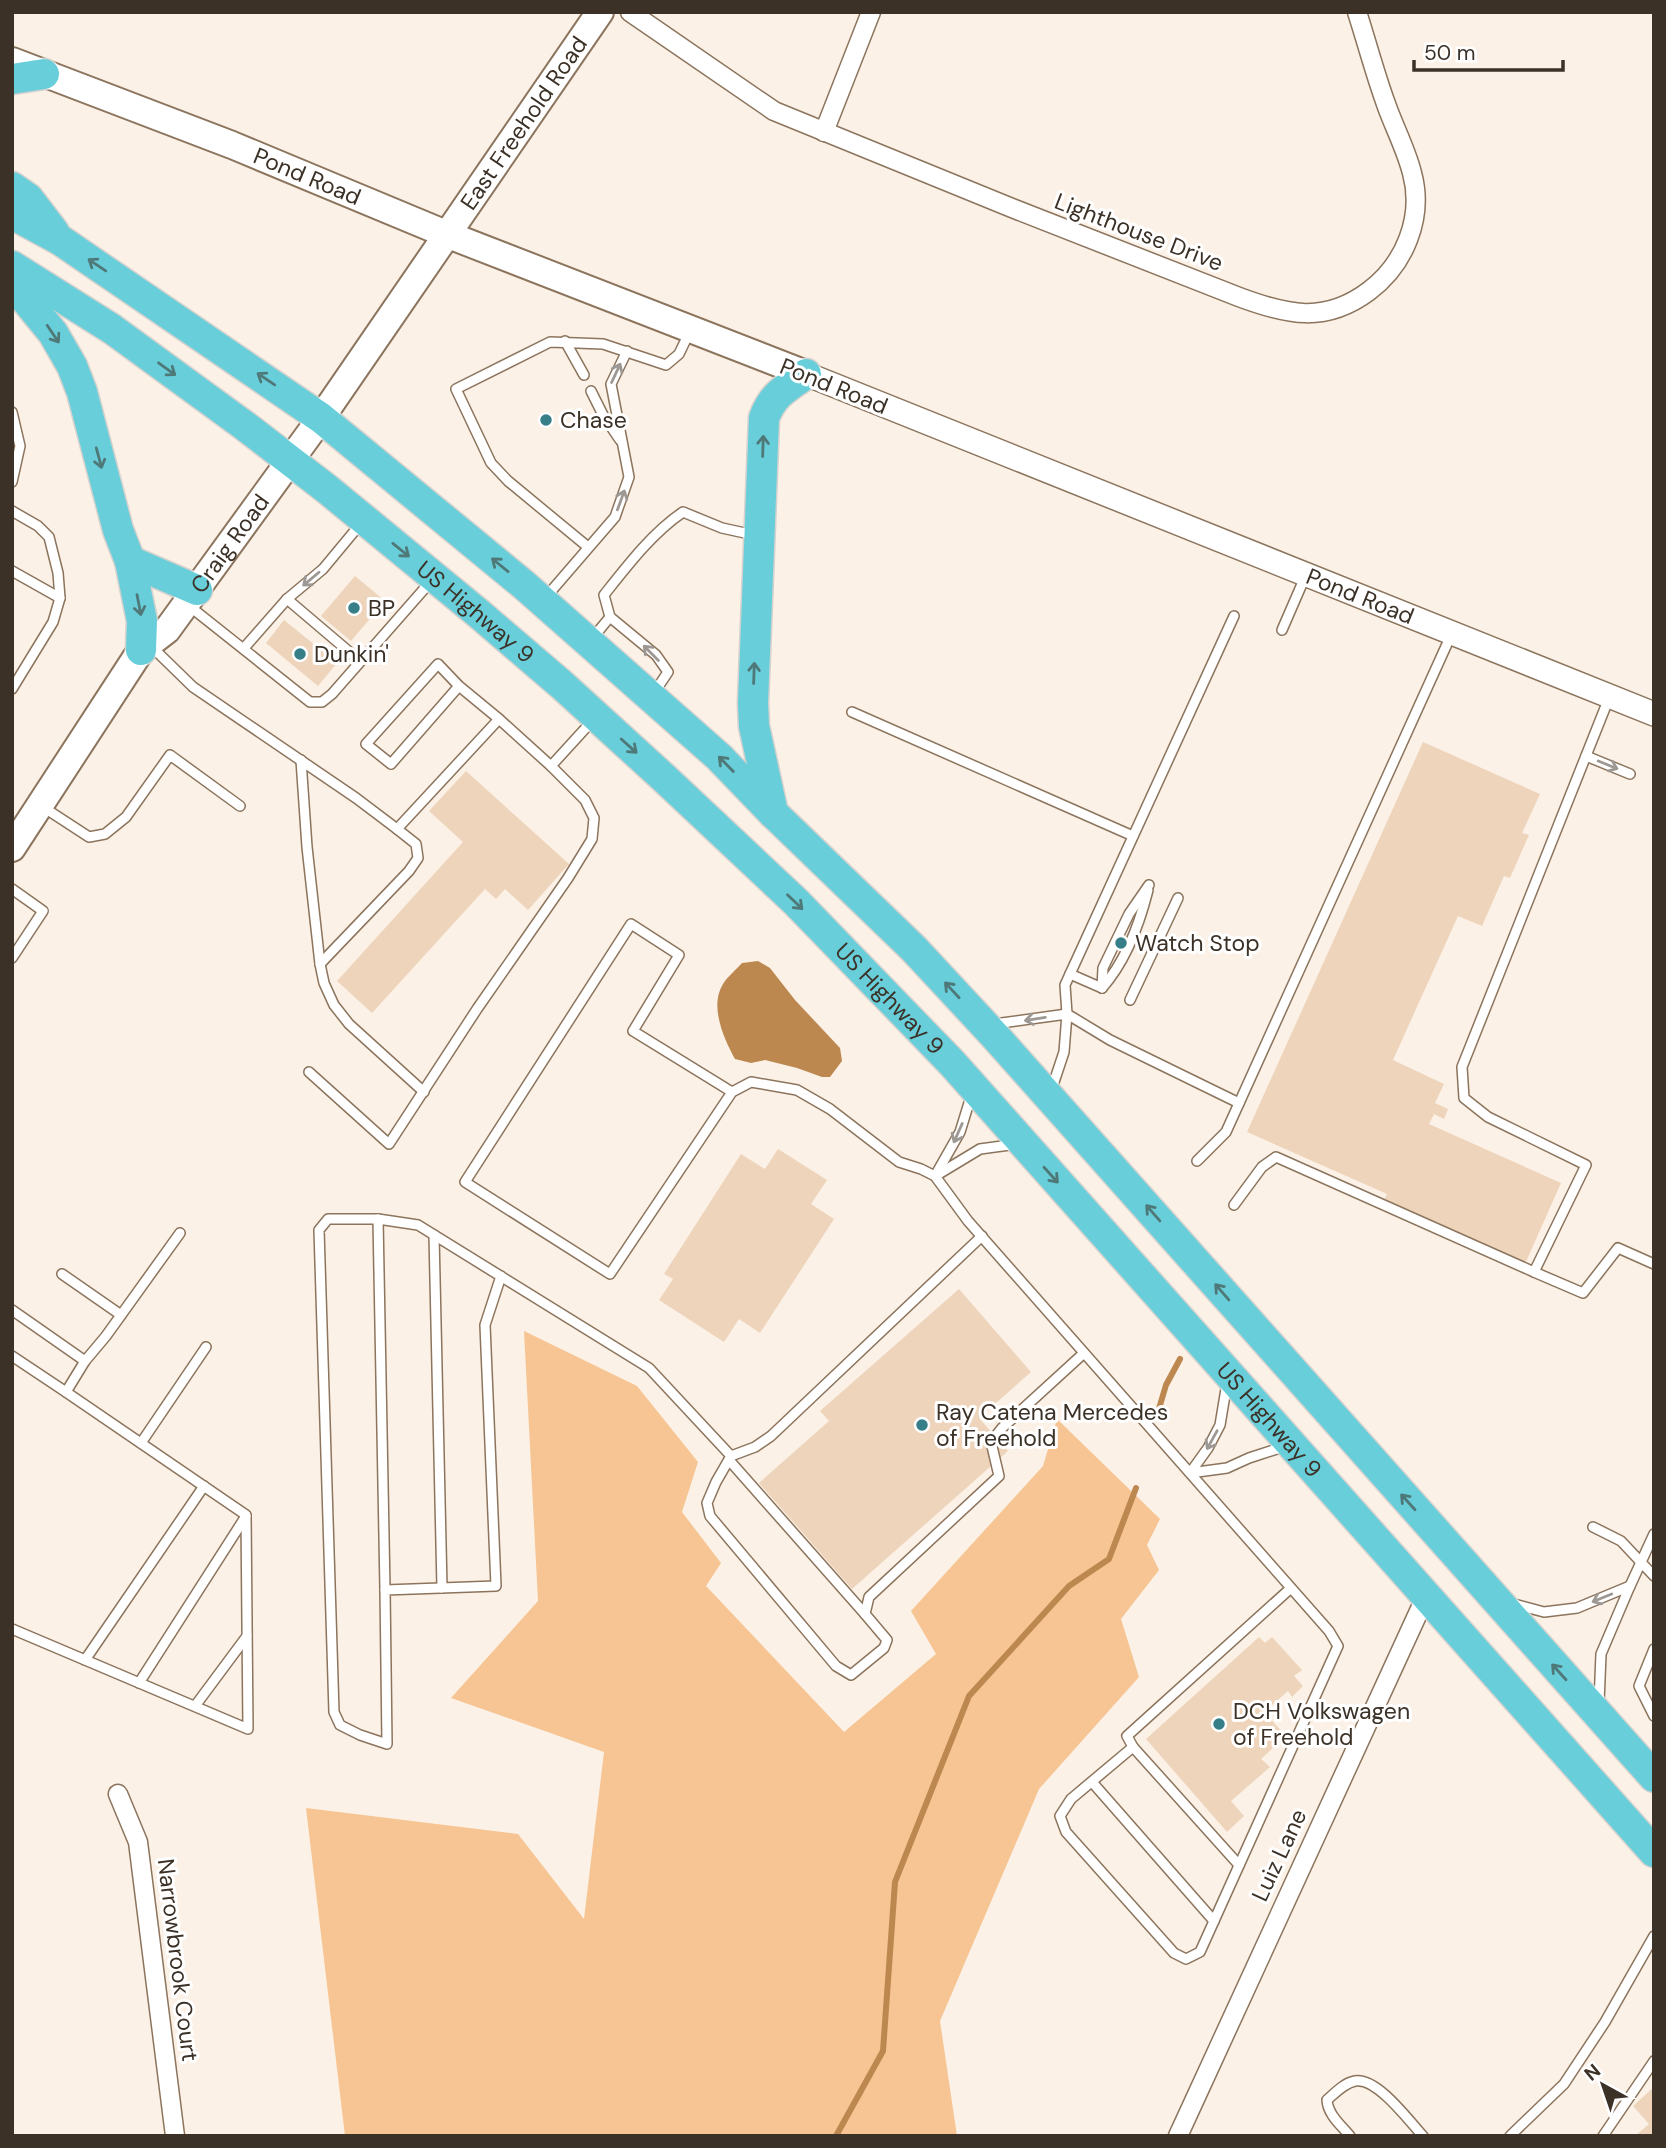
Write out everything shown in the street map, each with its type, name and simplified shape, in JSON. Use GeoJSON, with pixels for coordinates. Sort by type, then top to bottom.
{"type":"FeatureCollection","features":[{"type":"Feature","properties":{"kind":"highway"},"geometry":{"type":"LineString","coordinates":[[12,79],[44,74]]}},
{"type":"Feature","properties":{"kind":"highway"},"geometry":{"type":"LineString","coordinates":[[12,187],[28,198],[60,240]]}},
{"type":"Feature","properties":{"kind":"highway"},"geometry":{"type":"LineString","coordinates":[[12,214],[60,240],[321,418],[542,601],[719,757],[914,949],[985,1025],[1654,1777]]}},
{"type":"Feature","properties":{"kind":"highway","name":"US Highway 9"},"geometry":{"type":"LineString","coordinates":[[12,266],[112,329],[245,426],[364,519],[478,612],[596,716],[796,902],[974,1087],[1654,1852]]}},
{"type":"Feature","properties":{"kind":"highway"},"geometry":{"type":"LineString","coordinates":[[12,283],[53,332],[72,366],[82,392],[118,530],[130,561],[145,647]]}},
{"type":"Feature","properties":{"kind":"highway"},"geometry":{"type":"LineString","coordinates":[[773,813],[754,726],[752,704],[764,418],[770,402],[806,374]]}},
{"type":"Feature","properties":{"kind":"highway"},"geometry":{"type":"LineString","coordinates":[[130,561],[192,597]]}},
{"type":"Feature","properties":{"kind":"main road","name":"East Freehold Road"},"geometry":{"type":"LineString","coordinates":[[446,234],[600,12]]}},
{"type":"Feature","properties":{"kind":"main road","name":"Pond Road"},"geometry":{"type":"LineString","coordinates":[[12,61],[232,145],[446,234],[806,374]]}},
{"type":"Feature","properties":{"kind":"main road","name":"Craig Road"},"geometry":{"type":"LineString","coordinates":[[12,848],[145,647],[167,630],[192,597],[291,461],[446,234]]}},
{"type":"Feature","properties":{"kind":"street","name":"Lighthouse Drive"},"geometry":{"type":"LineString","coordinates":[[630,12],[774,111],[1239,297],[1292,314],[1317,313],[1344,306],[1380,283],[1398,261],[1406,245],[1415,210],[1413,176],[1383,96],[1357,12]]}},
{"type":"Feature","properties":{"kind":"street"},"geometry":{"type":"LineString","coordinates":[[824,132],[871,12]]}},
{"type":"Feature","properties":{"kind":"street","name":"Pond Road"},"geometry":{"type":"LineString","coordinates":[[806,374],[1654,714]]}},
{"type":"Feature","properties":{"kind":"street","name":"Luiz Lane"},"geometry":{"type":"LineString","coordinates":[[1178,2136],[1426,1596]]}},
{"type":"Feature","properties":{"kind":"street","name":"Narrowbrook Court"},"geometry":{"type":"LineString","coordinates":[[118,1794],[138,1842],[175,2136]]}},
{"type":"Feature","properties":{"kind":"lane"},"geometry":{"type":"LineString","coordinates":[[588,547],[508,481],[491,463],[456,389],[550,342],[603,344],[666,365],[679,354],[691,329]]}},
{"type":"Feature","properties":{"kind":"lane"},"geometry":{"type":"LineString","coordinates":[[565,341],[584,375]]}},
{"type":"Feature","properties":{"kind":"lane"},"geometry":{"type":"LineString","coordinates":[[542,601],[615,517],[629,477],[611,384],[627,351]]}},
{"type":"Feature","properties":{"kind":"lane"},"geometry":{"type":"LineString","coordinates":[[591,391],[603,415],[623,444]]}},
{"type":"Feature","properties":{"kind":"lane"},"geometry":{"type":"LineString","coordinates":[[12,412],[16,444],[12,482]]}},
{"type":"Feature","properties":{"kind":"lane"},"geometry":{"type":"LineString","coordinates":[[12,511],[38,526],[49,537],[58,572],[60,598],[53,622],[12,689]]}},
{"type":"Feature","properties":{"kind":"lane"},"geometry":{"type":"LineString","coordinates":[[651,697],[667,673],[656,655],[610,617],[604,595],[637,555],[682,512],[722,528],[759,536]]}},
{"type":"Feature","properties":{"kind":"lane"},"geometry":{"type":"LineString","coordinates":[[244,648],[287,599],[323,569],[364,519]]}},
{"type":"Feature","properties":{"kind":"lane"},"geometry":{"type":"LineString","coordinates":[[12,570],[60,598]]}},
{"type":"Feature","properties":{"kind":"lane"},"geometry":{"type":"LineString","coordinates":[[1282,630],[1305,575]]}},
{"type":"Feature","properties":{"kind":"lane"},"geometry":{"type":"LineString","coordinates":[[192,597],[244,648],[310,702],[322,702],[435,577]]}},
{"type":"Feature","properties":{"kind":"lane"},"geometry":{"type":"LineString","coordinates":[[287,599],[360,661]]}},
{"type":"Feature","properties":{"kind":"lane"},"geometry":{"type":"LineString","coordinates":[[1049,1096],[1064,1052],[1067,1014],[1065,985],[1234,616]]}},
{"type":"Feature","properties":{"kind":"lane"},"geometry":{"type":"LineString","coordinates":[[590,642],[610,617]]}},
{"type":"Feature","properties":{"kind":"lane"},"geometry":{"type":"LineString","coordinates":[[1197,1161],[1226,1132],[1452,633]]}},
{"type":"Feature","properties":{"kind":"lane"},"geometry":{"type":"LineString","coordinates":[[145,647],[193,687],[356,798],[416,844],[418,858],[409,871],[320,964]]}},
{"type":"Feature","properties":{"kind":"lane"},"geometry":{"type":"LineString","coordinates":[[309,1072],[390,1144],[477,1009],[593,839],[594,818],[585,800],[499,719],[459,687],[438,664],[366,744],[391,764],[459,687]]}},
{"type":"Feature","properties":{"kind":"lane"},"geometry":{"type":"LineString","coordinates":[[1534,1272],[1586,1165],[1488,1116],[1464,1098],[1462,1067],[1609,696]]}},
{"type":"Feature","properties":{"kind":"lane"},"geometry":{"type":"LineString","coordinates":[[852,712],[1133,836]]}},
{"type":"Feature","properties":{"kind":"lane"},"geometry":{"type":"LineString","coordinates":[[551,766],[596,716]]}},
{"type":"Feature","properties":{"kind":"lane"},"geometry":{"type":"LineString","coordinates":[[397,829],[499,719]]}},
{"type":"Feature","properties":{"kind":"lane"},"geometry":{"type":"LineString","coordinates":[[41,806],[89,837],[105,834],[127,817],[170,755],[240,806]]}},
{"type":"Feature","properties":{"kind":"lane"},"geometry":{"type":"LineString","coordinates":[[1586,756],[1630,774]]}},
{"type":"Feature","properties":{"kind":"lane"},"geometry":{"type":"LineString","coordinates":[[301,760],[307,847],[324,983],[334,1005],[349,1024],[424,1092]]}},
{"type":"Feature","properties":{"kind":"lane"},"geometry":{"type":"LineString","coordinates":[[1149,885],[1129,947],[1114,975],[1102,988],[1103,968],[1129,914],[1149,885]]}},
{"type":"Feature","properties":{"kind":"lane"},"geometry":{"type":"LineString","coordinates":[[12,889],[43,911],[12,958]]}},
{"type":"Feature","properties":{"kind":"lane"},"geometry":{"type":"LineString","coordinates":[[1130,1000],[1178,898]]}},
{"type":"Feature","properties":{"kind":"lane"},"geometry":{"type":"LineString","coordinates":[[732,1093],[633,1031],[679,955],[631,924],[464,1182],[610,1274],[732,1093],[751,1082],[796,1090],[830,1109],[899,1162],[921,1168],[935,1176],[982,1236],[1329,1631],[1338,1646],[1200,1952],[1186,1959],[1174,1953],[1066,1832],[1060,1816],[1071,1799],[1133,1747]]}},
{"type":"Feature","properties":{"kind":"lane"},"geometry":{"type":"LineString","coordinates":[[1070,974],[1102,988]]}},
{"type":"Feature","properties":{"kind":"lane"},"geometry":{"type":"LineString","coordinates":[[985,1025],[1067,1014],[1110,1040],[1239,1103]]}},
{"type":"Feature","properties":{"kind":"lane"},"geometry":{"type":"LineString","coordinates":[[935,1176],[960,1132],[974,1087]]}},
{"type":"Feature","properties":{"kind":"lane"},"geometry":{"type":"LineString","coordinates":[[935,1176],[980,1149],[1023,1143]]}},
{"type":"Feature","properties":{"kind":"lane"},"geometry":{"type":"LineString","coordinates":[[1234,1205],[1262,1167],[1276,1157],[1583,1293],[1618,1248],[1654,1264]]}},
{"type":"Feature","properties":{"kind":"lane"},"geometry":{"type":"LineString","coordinates":[[379,1219],[387,1744],[360,1735],[340,1724],[334,1712],[319,1230],[328,1219],[379,1219],[418,1225],[649,1368],[730,1458],[887,1640],[884,1648],[851,1675],[836,1666],[710,1516],[707,1503],[730,1458],[755,1447],[771,1436],[982,1236]]}},
{"type":"Feature","properties":{"kind":"lane"},"geometry":{"type":"LineString","coordinates":[[66,1392],[180,1233]]}},
{"type":"Feature","properties":{"kind":"lane"},"geometry":{"type":"LineString","coordinates":[[434,1235],[442,1588]]}},
{"type":"Feature","properties":{"kind":"lane"},"geometry":{"type":"LineString","coordinates":[[62,1274],[121,1315]]}},
{"type":"Feature","properties":{"kind":"lane"},"geometry":{"type":"LineString","coordinates":[[386,1590],[496,1586],[485,1325],[501,1276]]}},
{"type":"Feature","properties":{"kind":"lane"},"geometry":{"type":"LineString","coordinates":[[12,1310],[86,1361]]}},
{"type":"Feature","properties":{"kind":"lane"},"geometry":{"type":"LineString","coordinates":[[141,1443],[206,1347]]}},
{"type":"Feature","properties":{"kind":"lane"},"geometry":{"type":"LineString","coordinates":[[865,1614],[869,1597],[999,1476],[991,1442],[1002,1428],[1084,1353]]}},
{"type":"Feature","properties":{"kind":"lane"},"geometry":{"type":"LineString","coordinates":[[12,1356],[246,1516]]}},
{"type":"Feature","properties":{"kind":"lane"},"geometry":{"type":"LineString","coordinates":[[1190,1473],[1220,1425],[1228,1374]]}},
{"type":"Feature","properties":{"kind":"lane"},"geometry":{"type":"LineString","coordinates":[[1190,1473],[1227,1468],[1291,1445]]}},
{"type":"Feature","properties":{"kind":"lane"},"geometry":{"type":"LineString","coordinates":[[85,1660],[204,1486]]}},
{"type":"Feature","properties":{"kind":"lane"},"geometry":{"type":"LineString","coordinates":[[12,1629],[248,1729],[246,1516]]}},
{"type":"Feature","properties":{"kind":"lane"},"geometry":{"type":"LineString","coordinates":[[139,1683],[246,1516]]}},
{"type":"Feature","properties":{"kind":"lane"},"geometry":{"type":"LineString","coordinates":[[1593,1527],[1621,1541],[1654,1576]]}},
{"type":"Feature","properties":{"kind":"lane"},"geometry":{"type":"LineString","coordinates":[[1599,1716],[1601,1654],[1654,1534]]}},
{"type":"Feature","properties":{"kind":"lane"},"geometry":{"type":"LineString","coordinates":[[1495,1599],[1544,1612],[1577,1608],[1630,1586]]}},
{"type":"Feature","properties":{"kind":"lane"},"geometry":{"type":"LineString","coordinates":[[1239,1865],[1133,1747],[1128,1737],[1291,1588]]}},
{"type":"Feature","properties":{"kind":"lane"},"geometry":{"type":"LineString","coordinates":[[195,1706],[247,1636]]}},
{"type":"Feature","properties":{"kind":"lane"},"geometry":{"type":"LineString","coordinates":[[1653,1655],[1639,1686],[1654,1716]]}},
{"type":"Feature","properties":{"kind":"lane"},"geometry":{"type":"LineString","coordinates":[[1092,1782],[1214,1921]]}},
{"type":"Feature","properties":{"kind":"lane"},"geometry":{"type":"LineString","coordinates":[[1510,2136],[1564,2084],[1605,2022],[1654,1936]]}},
{"type":"Feature","properties":{"kind":"lane"},"geometry":{"type":"LineString","coordinates":[[1603,2136],[1654,2061]]}},
{"type":"Feature","properties":{"kind":"lane"},"geometry":{"type":"LineString","coordinates":[[1350,2136],[1332,2115],[1327,2100],[1346,2084],[1356,2080],[1376,2087],[1423,2136]]}},
{"type":"Feature","properties":{"kind":"shaded area"},"geometry":{"type":"Polygon","coordinates":[[[758,961],[770,968],[795,1000],[840,1048],[842,1061],[830,1077],[765,1060],[751,1063],[735,1059],[720,1022],[717,1002],[719,993],[725,981],[742,963],[758,961]]]}},
{"type":"Feature","properties":{"kind":"shaded area"},"geometry":{"type":"Polygon","coordinates":[[[524,1331],[637,1386],[698,1462],[682,1512],[721,1563],[706,1586],[844,1732],[936,1654],[911,1611],[1043,1466],[1057,1419],[1160,1519],[1147,1545],[1159,1570],[1121,1619],[1139,1677],[1039,1789],[940,2021],[957,2136],[345,2136],[306,1808],[518,1834],[584,1919],[604,1752],[451,1698],[538,1601],[524,1331]]]}},
{"type":"Feature","properties":{"kind":"building"},"geometry":{"type":"Polygon","coordinates":[[[355,576],[385,601],[351,641],[321,616],[355,576]]]}},
{"type":"Feature","properties":{"kind":"building"},"geometry":{"type":"Polygon","coordinates":[[[284,620],[337,663],[318,686],[266,643],[284,620]]]}},
{"type":"Feature","properties":{"kind":"building"},"geometry":{"type":"Polygon","coordinates":[[[1423,742],[1540,794],[1522,833],[1529,835],[1510,878],[1504,876],[1482,926],[1458,916],[1393,1060],[1444,1084],[1435,1103],[1448,1109],[1444,1119],[1434,1114],[1429,1124],[1561,1183],[1525,1264],[1384,1200],[1387,1194],[1247,1132],[1423,742]]]}},
{"type":"Feature","properties":{"kind":"building"},"geometry":{"type":"Polygon","coordinates":[[[466,771],[569,864],[528,910],[505,889],[496,899],[485,889],[372,1013],[337,981],[463,842],[429,811],[466,771]]]}},
{"type":"Feature","properties":{"kind":"building"},"geometry":{"type":"Polygon","coordinates":[[[778,1149],[827,1180],[811,1204],[834,1219],[760,1333],[739,1319],[724,1342],[659,1300],[673,1279],[664,1274],[741,1154],[765,1169],[778,1149]]]}},
{"type":"Feature","properties":{"kind":"building"},"geometry":{"type":"Polygon","coordinates":[[[959,1289],[1031,1372],[979,1418],[1008,1451],[852,1589],[759,1483],[829,1421],[820,1411],[959,1289]]]}},
{"type":"Feature","properties":{"kind":"building","name":"DCH Volkswagen of Freehold"},"geometry":{"type":"Polygon","coordinates":[[[1259,1637],[1265,1643],[1272,1637],[1302,1670],[1294,1676],[1303,1686],[1292,1697],[1288,1691],[1264,1712],[1286,1736],[1261,1759],[1270,1767],[1231,1801],[1244,1816],[1227,1832],[1146,1739],[1259,1637]]]}},
{"type":"Feature","properties":{"kind":"building"},"geometry":{"type":"Polygon","coordinates":[[[1654,2087],[1654,2136],[1635,2136],[1649,2124],[1633,2106],[1654,2087]]]}},
{"type":"Feature","properties":{"kind":"waterway"},"geometry":{"type":"LineString","coordinates":[[1158,1412],[1166,1385],[1180,1359]]}},
{"type":"Feature","properties":{"kind":"waterway"},"geometry":{"type":"LineString","coordinates":[[836,2136],[883,2051],[895,1882],[969,1696],[1069,1586],[1109,1559],[1136,1488]]}},
{"type":"Feature","properties":{"kind":"place","name":"Chase"},"geometry":{"type":"Point","coordinates":[546,420]}},
{"type":"Feature","properties":{"kind":"place","name":"BP"},"geometry":{"type":"Point","coordinates":[354,608]}},
{"type":"Feature","properties":{"kind":"place","name":"Dunkin'"},"geometry":{"type":"Point","coordinates":[300,654]}},
{"type":"Feature","properties":{"kind":"place","name":"Watch Stop"},"geometry":{"type":"Point","coordinates":[1121,943]}},
{"type":"Feature","properties":{"kind":"place","name":"Ray Catena Mercedes of Freehold"},"geometry":{"type":"Point","coordinates":[922,1425]}},
{"type":"Feature","properties":{"kind":"place","name":"DCH Volkswagen of Freehold"},"geometry":{"type":"Point","coordinates":[1219,1724]}}]}
